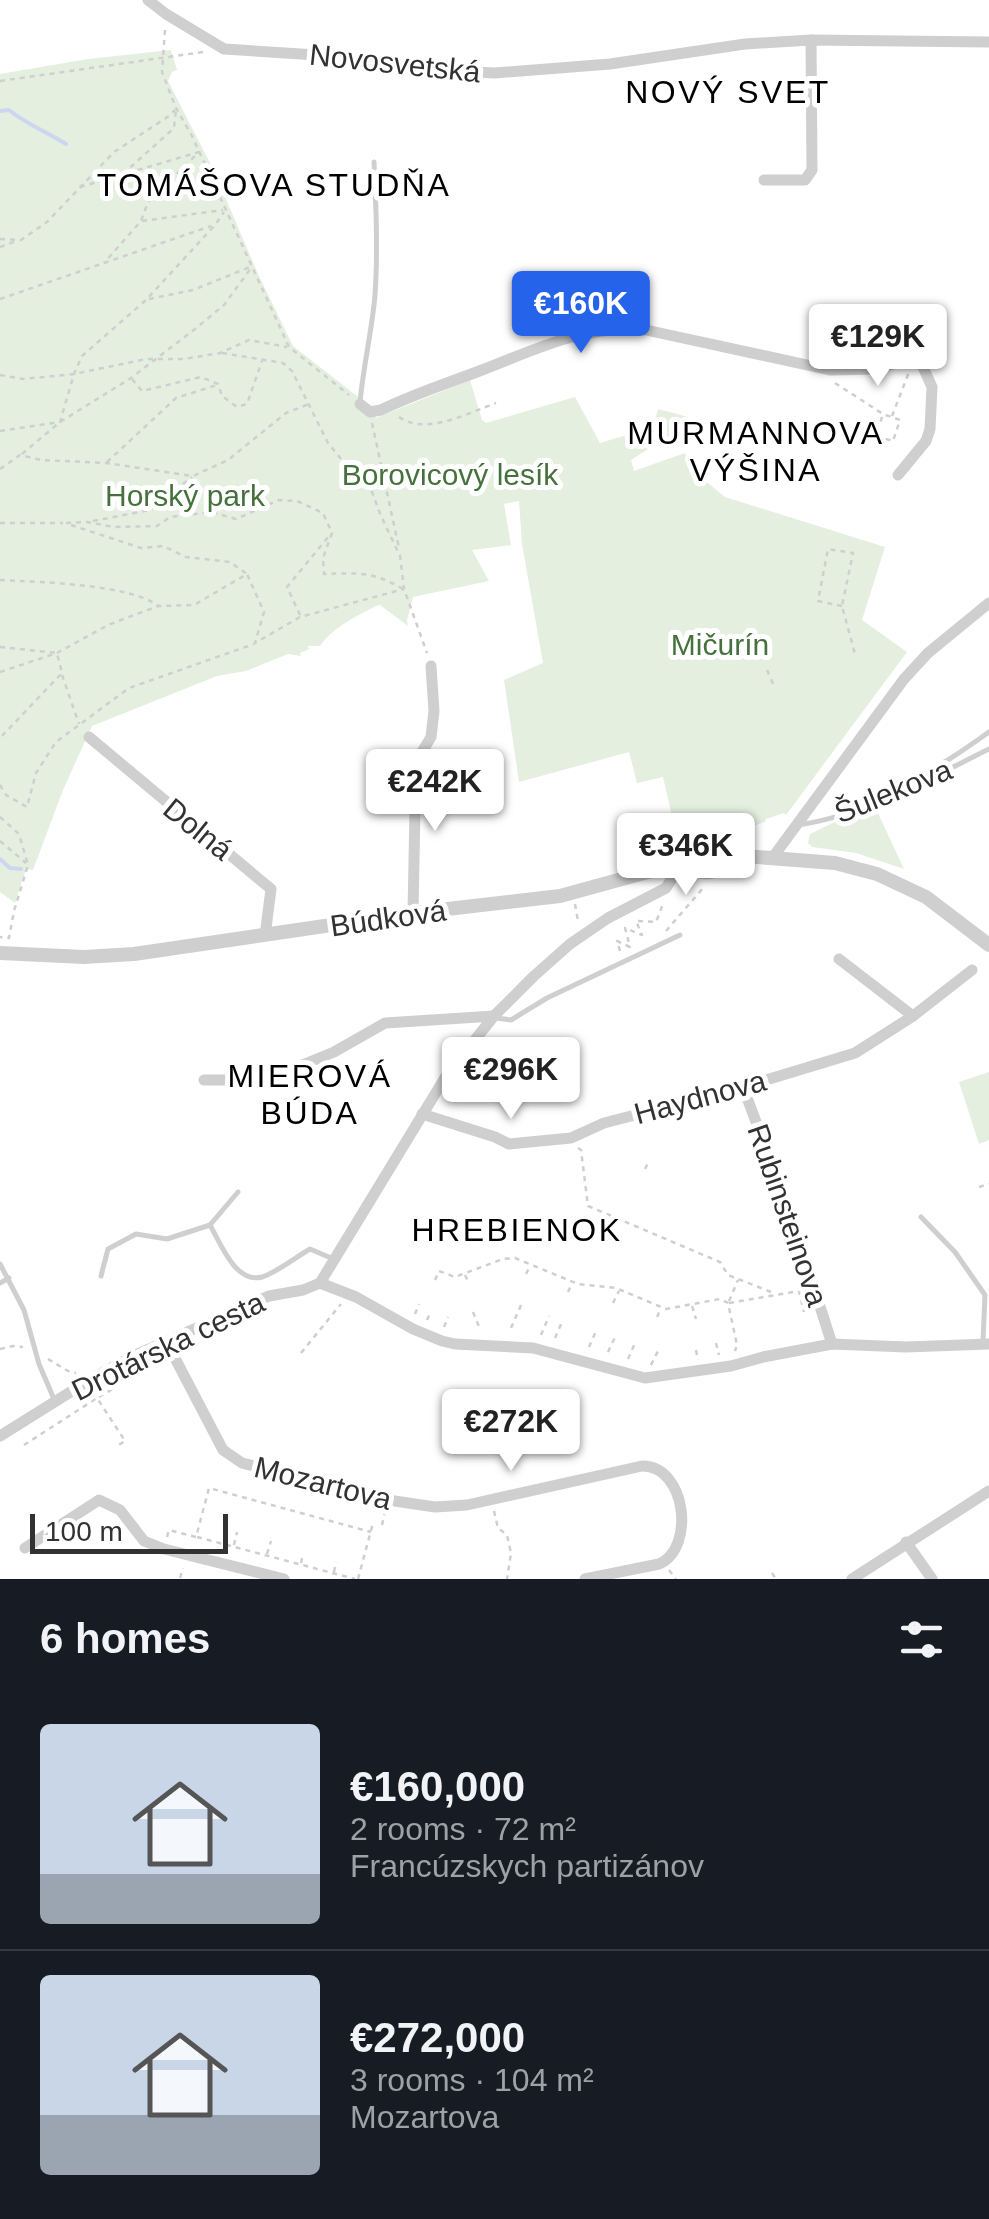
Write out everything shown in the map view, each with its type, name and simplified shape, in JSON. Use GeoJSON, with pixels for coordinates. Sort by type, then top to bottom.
{"type":"FeatureCollection","features":[{"type":"Feature","properties":{"kind":"street","name":"Novosvetská"},"geometry":{"type":"LineString","coordinates":[[148,0],[224,48],[332,56],[426,70],[495,73],[811,40],[989,42]]}},
{"type":"Feature","properties":{"kind":"street"},"geometry":{"type":"LineString","coordinates":[[764,180],[805,180],[812,170],[811,40]]}},
{"type":"Feature","properties":{"kind":"street"},"geometry":{"type":"LineString","coordinates":[[365,408],[394,404],[558,341],[601,329],[646,330],[830,370],[875,369],[918,356],[932,388],[930,430],[926,441],[898,475]]}},
{"type":"Feature","properties":{"kind":"street"},"geometry":{"type":"LineString","coordinates":[[773,857],[904,679],[928,653],[989,603]]}},
{"type":"Feature","properties":{"kind":"street"},"geometry":{"type":"LineString","coordinates":[[413,913],[415,809],[422,752],[430,737],[434,712],[431,666]]}},
{"type":"Feature","properties":{"kind":"street","name":"Dolná"},"geometry":{"type":"LineString","coordinates":[[89,737],[271,889],[265,936]]}},
{"type":"Feature","properties":{"kind":"street","name":"Búdková"},"geometry":{"type":"LineString","coordinates":[[0,953],[110,956],[560,896],[710,856],[835,863],[896,881],[938,904],[989,945]]}},
{"type":"Feature","properties":{"kind":"street"},"geometry":{"type":"LineString","coordinates":[[682,862],[666,888],[608,918],[570,944],[494,1016],[422,1114],[320,1283],[442,1341],[533,1348],[643,1378],[731,1366],[832,1344],[986,1344]]}},
{"type":"Feature","properties":{"kind":"street"},"geometry":{"type":"LineString","coordinates":[[839,958],[912,1016]]}},
{"type":"Feature","properties":{"kind":"street","name":"Haydnova"},"geometry":{"type":"LineString","coordinates":[[422,1114],[509,1144],[571,1138],[604,1122],[855,1053],[972,970]]}},
{"type":"Feature","properties":{"kind":"street"},"geometry":{"type":"LineString","coordinates":[[204,1080],[258,1080],[278,1075],[334,1052],[385,1023],[494,1016]]}},
{"type":"Feature","properties":{"kind":"street","name":"Rubinsteinova"},"geometry":{"type":"LineString","coordinates":[[744,1086],[832,1344]]}},
{"type":"Feature","properties":{"kind":"street","name":"Drotárska cesta"},"geometry":{"type":"LineString","coordinates":[[0,1436],[166,1340],[269,1296],[320,1283]]}},
{"type":"Feature","properties":{"kind":"street","name":"Mozartova"},"geometry":{"type":"LineString","coordinates":[[166,1340],[223,1450],[242,1463],[388,1500],[435,1507],[491,1500],[642,1466],[664,1472],[674,1486],[680,1518],[681,1534],[675,1551],[665,1562],[585,1579]]}},
{"type":"Feature","properties":{"kind":"street"},"geometry":{"type":"LineString","coordinates":[[852,1579],[989,1491]]}},
{"type":"Feature","properties":{"kind":"street"},"geometry":{"type":"LineString","coordinates":[[25,1548],[99,1500],[120,1510],[144,1542],[284,1579]]}},
{"type":"Feature","properties":{"kind":"street"},"geometry":{"type":"LineString","coordinates":[[906,1542],[932,1579]]}},
{"type":"Feature","properties":{"kind":"lane"},"geometry":{"type":"LineString","coordinates":[[365,408],[363,365],[375,297],[374,162]]}},
{"type":"Feature","properties":{"kind":"lane"},"geometry":{"type":"LineString","coordinates":[[844,814],[866,796],[954,757],[989,732]]}},
{"type":"Feature","properties":{"kind":"lane","name":"Šulekova"},"geometry":{"type":"LineString","coordinates":[[796,826],[900,794],[989,749]]}},
{"type":"Feature","properties":{"kind":"lane"},"geometry":{"type":"LineString","coordinates":[[494,1016],[511,1020],[547,998],[680,935]]}},
{"type":"Feature","properties":{"kind":"lane"},"geometry":{"type":"LineString","coordinates":[[101,1276],[108,1250],[136,1234],[167,1239],[210,1225],[238,1192]]}},
{"type":"Feature","properties":{"kind":"lane"},"geometry":{"type":"LineString","coordinates":[[921,1217],[955,1252],[985,1296],[986,1344]]}},
{"type":"Feature","properties":{"kind":"lane"},"geometry":{"type":"LineString","coordinates":[[210,1225],[237,1270],[251,1277],[262,1277],[310,1249],[334,1260]]}},
{"type":"Feature","properties":{"kind":"lane"},"geometry":{"type":"LineString","coordinates":[[0,1264],[24,1310],[55,1401]]}},
{"type":"Feature","properties":{"kind":"lane"},"geometry":{"type":"LineString","coordinates":[[0,1283],[9,1278]]}},
{"type":"Feature","properties":{"kind":"path"},"geometry":{"type":"LineString","coordinates":[[166,14],[162,72],[289,347],[365,408],[400,556],[404,589],[431,666]]}},
{"type":"Feature","properties":{"kind":"path"},"geometry":{"type":"LineString","coordinates":[[0,80],[224,48]]}},
{"type":"Feature","properties":{"kind":"path"},"geometry":{"type":"LineString","coordinates":[[121,175],[174,128],[176,108]]}},
{"type":"Feature","properties":{"kind":"path"},"geometry":{"type":"LineString","coordinates":[[0,246],[20,240],[47,222],[114,152],[170,116],[176,108]]}},
{"type":"Feature","properties":{"kind":"path"},"geometry":{"type":"LineString","coordinates":[[80,187],[199,152]]}},
{"type":"Feature","properties":{"kind":"path"},"geometry":{"type":"LineString","coordinates":[[104,263],[141,222],[148,202],[199,152]]}},
{"type":"Feature","properties":{"kind":"path"},"geometry":{"type":"LineString","coordinates":[[141,222],[226,210]]}},
{"type":"Feature","properties":{"kind":"path"},"geometry":{"type":"LineString","coordinates":[[60,422],[82,356],[146,300],[226,210]]}},
{"type":"Feature","properties":{"kind":"path"},"geometry":{"type":"LineString","coordinates":[[0,299],[215,225]]}},
{"type":"Feature","properties":{"kind":"path"},"geometry":{"type":"LineString","coordinates":[[0,239],[20,240]]}},
{"type":"Feature","properties":{"kind":"path"},"geometry":{"type":"LineString","coordinates":[[146,300],[193,290],[252,266]]}},
{"type":"Feature","properties":{"kind":"path"},"geometry":{"type":"LineString","coordinates":[[21,454],[60,422],[158,359],[224,305],[252,266]]}},
{"type":"Feature","properties":{"kind":"path"},"geometry":{"type":"LineString","coordinates":[[0,375],[23,378],[74,374],[117,364],[184,359],[220,353],[249,340],[289,347]]}},
{"type":"Feature","properties":{"kind":"path"},"geometry":{"type":"LineString","coordinates":[[220,353],[283,362],[292,371],[328,443],[369,484],[400,556]]}},
{"type":"Feature","properties":{"kind":"path"},"geometry":{"type":"LineString","coordinates":[[131,378],[142,391],[201,377],[218,384],[222,396],[237,407],[247,404],[262,360]]}},
{"type":"Feature","properties":{"kind":"path"},"geometry":{"type":"LineString","coordinates":[[891,417],[910,369]]}},
{"type":"Feature","properties":{"kind":"path"},"geometry":{"type":"LineString","coordinates":[[833,382],[883,414],[900,420],[893,442],[876,436],[883,414]]}},
{"type":"Feature","properties":{"kind":"path"},"geometry":{"type":"LineString","coordinates":[[106,463],[176,398],[218,384]]}},
{"type":"Feature","properties":{"kind":"path"},"geometry":{"type":"LineString","coordinates":[[394,404],[400,419],[416,426],[449,420],[496,402]]}},
{"type":"Feature","properties":{"kind":"path"},"geometry":{"type":"LineString","coordinates":[[0,523],[87,522],[150,510],[193,476],[228,460],[286,414],[309,404]]}},
{"type":"Feature","properties":{"kind":"path"},"geometry":{"type":"LineString","coordinates":[[0,432],[60,422]]}},
{"type":"Feature","properties":{"kind":"path"},"geometry":{"type":"LineString","coordinates":[[0,468],[20,454],[41,460],[106,463],[193,476]]}},
{"type":"Feature","properties":{"kind":"path"},"geometry":{"type":"LineString","coordinates":[[87,522],[114,528],[157,526],[170,517],[210,512],[236,519],[278,500],[297,501],[323,513],[332,533],[324,558],[324,574],[382,576],[404,589]]}},
{"type":"Feature","properties":{"kind":"path"},"geometry":{"type":"LineString","coordinates":[[66,523],[141,548],[162,546],[186,557],[230,562],[248,574],[264,612],[255,644]]}},
{"type":"Feature","properties":{"kind":"path"},"geometry":{"type":"LineString","coordinates":[[300,616],[287,588],[332,533]]}},
{"type":"Feature","properties":{"kind":"path"},"geometry":{"type":"LineString","coordinates":[[842,606],[818,602],[828,549],[853,553],[842,606],[855,654]]}},
{"type":"Feature","properties":{"kind":"path"},"geometry":{"type":"LineString","coordinates":[[0,672],[58,653],[108,625],[159,606],[194,604],[248,574]]}},
{"type":"Feature","properties":{"kind":"path"},"geometry":{"type":"LineString","coordinates":[[0,580],[100,589],[148,598],[159,606]]}},
{"type":"Feature","properties":{"kind":"path"},"geometry":{"type":"LineString","coordinates":[[0,784],[6,795],[27,807],[36,773],[56,742],[130,688],[255,644],[300,616],[404,589]]}},
{"type":"Feature","properties":{"kind":"path"},"geometry":{"type":"LineString","coordinates":[[0,647],[58,653]]}},
{"type":"Feature","properties":{"kind":"path"},"geometry":{"type":"LineString","coordinates":[[58,653],[79,725]]}},
{"type":"Feature","properties":{"kind":"path"},"geometry":{"type":"LineString","coordinates":[[767,670],[774,686]]}},
{"type":"Feature","properties":{"kind":"path"},"geometry":{"type":"LineString","coordinates":[[0,738],[62,673]]}},
{"type":"Feature","properties":{"kind":"path"},"geometry":{"type":"LineString","coordinates":[[0,818],[20,834],[28,865],[9,938],[0,937]]}},
{"type":"Feature","properties":{"kind":"path"},"geometry":{"type":"LineString","coordinates":[[0,841],[28,865]]}},
{"type":"Feature","properties":{"kind":"path"},"geometry":{"type":"LineString","coordinates":[[654,948],[704,887]]}},
{"type":"Feature","properties":{"kind":"path"},"geometry":{"type":"LineString","coordinates":[[623,962],[617,940],[630,946],[624,928],[642,934],[636,921],[656,922],[664,901]]}},
{"type":"Feature","properties":{"kind":"path"},"geometry":{"type":"LineString","coordinates":[[575,902],[580,928]]}},
{"type":"Feature","properties":{"kind":"path"},"geometry":{"type":"LineString","coordinates":[[572,1145],[581,1150],[588,1206],[720,1262],[728,1275],[770,1292]]}},
{"type":"Feature","properties":{"kind":"path"},"geometry":{"type":"LineString","coordinates":[[645,1169],[649,1161]]}},
{"type":"Feature","properties":{"kind":"path"},"geometry":{"type":"LineString","coordinates":[[978,1187],[989,1184]]}},
{"type":"Feature","properties":{"kind":"path"},"geometry":{"type":"LineString","coordinates":[[435,1280],[439,1271],[455,1277],[503,1258],[515,1258],[572,1282],[619,1289],[666,1308],[798,1291],[804,1312]]}},
{"type":"Feature","properties":{"kind":"path"},"geometry":{"type":"LineString","coordinates":[[526,1274],[530,1264]]}},
{"type":"Feature","properties":{"kind":"path"},"geometry":{"type":"LineString","coordinates":[[464,1274],[468,1284]]}},
{"type":"Feature","properties":{"kind":"path"},"geometry":{"type":"LineString","coordinates":[[734,1353],[737,1344],[728,1303],[738,1279]]}},
{"type":"Feature","properties":{"kind":"path"},"geometry":{"type":"LineString","coordinates":[[568,1292],[572,1282]]}},
{"type":"Feature","properties":{"kind":"path"},"geometry":{"type":"LineString","coordinates":[[614,1303],[619,1289]]}},
{"type":"Feature","properties":{"kind":"path"},"geometry":{"type":"LineString","coordinates":[[512,1328],[522,1303]]}},
{"type":"Feature","properties":{"kind":"path"},"geometry":{"type":"LineString","coordinates":[[414,1315],[418,1304]]}},
{"type":"Feature","properties":{"kind":"path"},"geometry":{"type":"LineString","coordinates":[[692,1304],[696,1319]]}},
{"type":"Feature","properties":{"kind":"path"},"geometry":{"type":"LineString","coordinates":[[301,1354],[340,1305]]}},
{"type":"Feature","properties":{"kind":"path"},"geometry":{"type":"LineString","coordinates":[[658,1317],[662,1307]]}},
{"type":"Feature","properties":{"kind":"path"},"geometry":{"type":"LineString","coordinates":[[426,1321],[431,1311]]}},
{"type":"Feature","properties":{"kind":"path"},"geometry":{"type":"LineString","coordinates":[[473,1312],[480,1329]]}},
{"type":"Feature","properties":{"kind":"path"},"geometry":{"type":"LineString","coordinates":[[443,1328],[448,1316]]}},
{"type":"Feature","properties":{"kind":"path"},"geometry":{"type":"LineString","coordinates":[[541,1335],[549,1316]]}},
{"type":"Feature","properties":{"kind":"path"},"geometry":{"type":"LineString","coordinates":[[555,1338],[562,1322]]}},
{"type":"Feature","properties":{"kind":"path"},"geometry":{"type":"LineString","coordinates":[[589,1347],[597,1329]]}},
{"type":"Feature","properties":{"kind":"path"},"geometry":{"type":"LineString","coordinates":[[608,1352],[616,1335]]}},
{"type":"Feature","properties":{"kind":"path"},"geometry":{"type":"LineString","coordinates":[[628,1359],[636,1341]]}},
{"type":"Feature","properties":{"kind":"path"},"geometry":{"type":"LineString","coordinates":[[716,1343],[719,1356]]}},
{"type":"Feature","properties":{"kind":"path"},"geometry":{"type":"LineString","coordinates":[[0,1350],[13,1346],[35,1349],[68,1372]]}},
{"type":"Feature","properties":{"kind":"path"},"geometry":{"type":"LineString","coordinates":[[651,1367],[659,1348]]}},
{"type":"Feature","properties":{"kind":"path"},"geometry":{"type":"LineString","coordinates":[[696,1350],[698,1361]]}},
{"type":"Feature","properties":{"kind":"path"},"geometry":{"type":"LineString","coordinates":[[43,1374],[78,1373]]}},
{"type":"Feature","properties":{"kind":"path"},"geometry":{"type":"LineString","coordinates":[[24,1445],[116,1388],[112,1378]]}},
{"type":"Feature","properties":{"kind":"path"},"geometry":{"type":"LineString","coordinates":[[97,1398],[124,1441],[117,1446]]}},
{"type":"Feature","properties":{"kind":"path"},"geometry":{"type":"LineString","coordinates":[[196,1537],[209,1488],[370,1532]]}},
{"type":"Feature","properties":{"kind":"path"},"geometry":{"type":"LineString","coordinates":[[491,1500],[498,1528],[507,1535],[507,1579]]}},
{"type":"Feature","properties":{"kind":"path"},"geometry":{"type":"LineString","coordinates":[[169,1530],[356,1579],[373,1523]]}},
{"type":"Feature","properties":{"kind":"path"},"geometry":{"type":"LineString","coordinates":[[233,1547],[237,1532]]}},
{"type":"Feature","properties":{"kind":"path"},"geometry":{"type":"LineString","coordinates":[[266,1556],[270,1540]]}},
{"type":"Feature","properties":{"kind":"path"},"geometry":{"type":"LineString","coordinates":[[301,1564],[303,1554]]}},
{"type":"Feature","properties":{"kind":"path"},"geometry":{"type":"LineString","coordinates":[[180,1578],[184,1562]]}},
{"type":"Feature","properties":{"kind":"path"},"geometry":{"type":"LineString","coordinates":[[334,1573],[336,1562]]}},
{"type":"Feature","properties":{"kind":"path"},"geometry":{"type":"LineString","coordinates":[[772,1573],[776,1579]]}},
{"type":"Feature","properties":{"kind":"green space","name":"Horský park"},"geometry":{"type":"Polygon","coordinates":[[[171,50],[177,70],[168,81],[214,171],[293,346],[371,407],[376,418],[470,380],[486,423],[575,397],[600,443],[653,427],[658,409],[692,418],[686,439],[656,444],[631,460],[634,471],[685,453],[691,469],[725,497],[885,547],[862,620],[907,652],[786,815],[734,833],[705,823],[677,838],[663,777],[637,783],[629,752],[519,782],[504,680],[543,663],[522,544],[519,501],[504,504],[511,545],[472,550],[489,581],[413,597],[408,626],[376,606],[338,628],[320,646],[308,646],[301,656],[288,654],[246,671],[217,676],[92,726],[33,870],[26,869],[15,903],[0,892],[0,74],[171,50]]]}},
{"type":"Feature","properties":{"kind":"green space"},"geometry":{"type":"Polygon","coordinates":[[[876,809],[904,869],[808,843],[810,834],[845,817],[876,809]]]}},
{"type":"Feature","properties":{"kind":"green space"},"geometry":{"type":"Polygon","coordinates":[[[989,1072],[989,1140],[979,1144],[959,1082],[989,1072]]]}},
{"type":"Feature","properties":{"kind":"waterway"},"geometry":{"type":"LineString","coordinates":[[0,111],[9,110],[66,144]]}},
{"type":"Feature","properties":{"kind":"waterway"},"geometry":{"type":"LineString","coordinates":[[0,859],[10,868],[21,869]]}},
{"type":"Feature","properties":{"kind":"district","name":"NOVÝ SVET"},"geometry":{"type":"Point","coordinates":[728,92]}},
{"type":"Feature","properties":{"kind":"district","name":"TOMÁŠOVA STUDŇA"},"geometry":{"type":"Point","coordinates":[274,185]}},
{"type":"Feature","properties":{"kind":"district","name":"MURMANNOVA VÝŠINA"},"geometry":{"type":"Point","coordinates":[756,452]}},
{"type":"Feature","properties":{"kind":"district","name":"MIEROVÁ BÚDA"},"geometry":{"type":"Point","coordinates":[310,1094]}},
{"type":"Feature","properties":{"kind":"district","name":"HREBIENOK"},"geometry":{"type":"Point","coordinates":[517,1230]}},
{"type":"Feature","properties":{"kind":"park label","name":"Borovicový lesík"},"geometry":{"type":"Point","coordinates":[450,474]}},
{"type":"Feature","properties":{"kind":"park label","name":"Mičurín"},"geometry":{"type":"Point","coordinates":[720,644]}}]}
